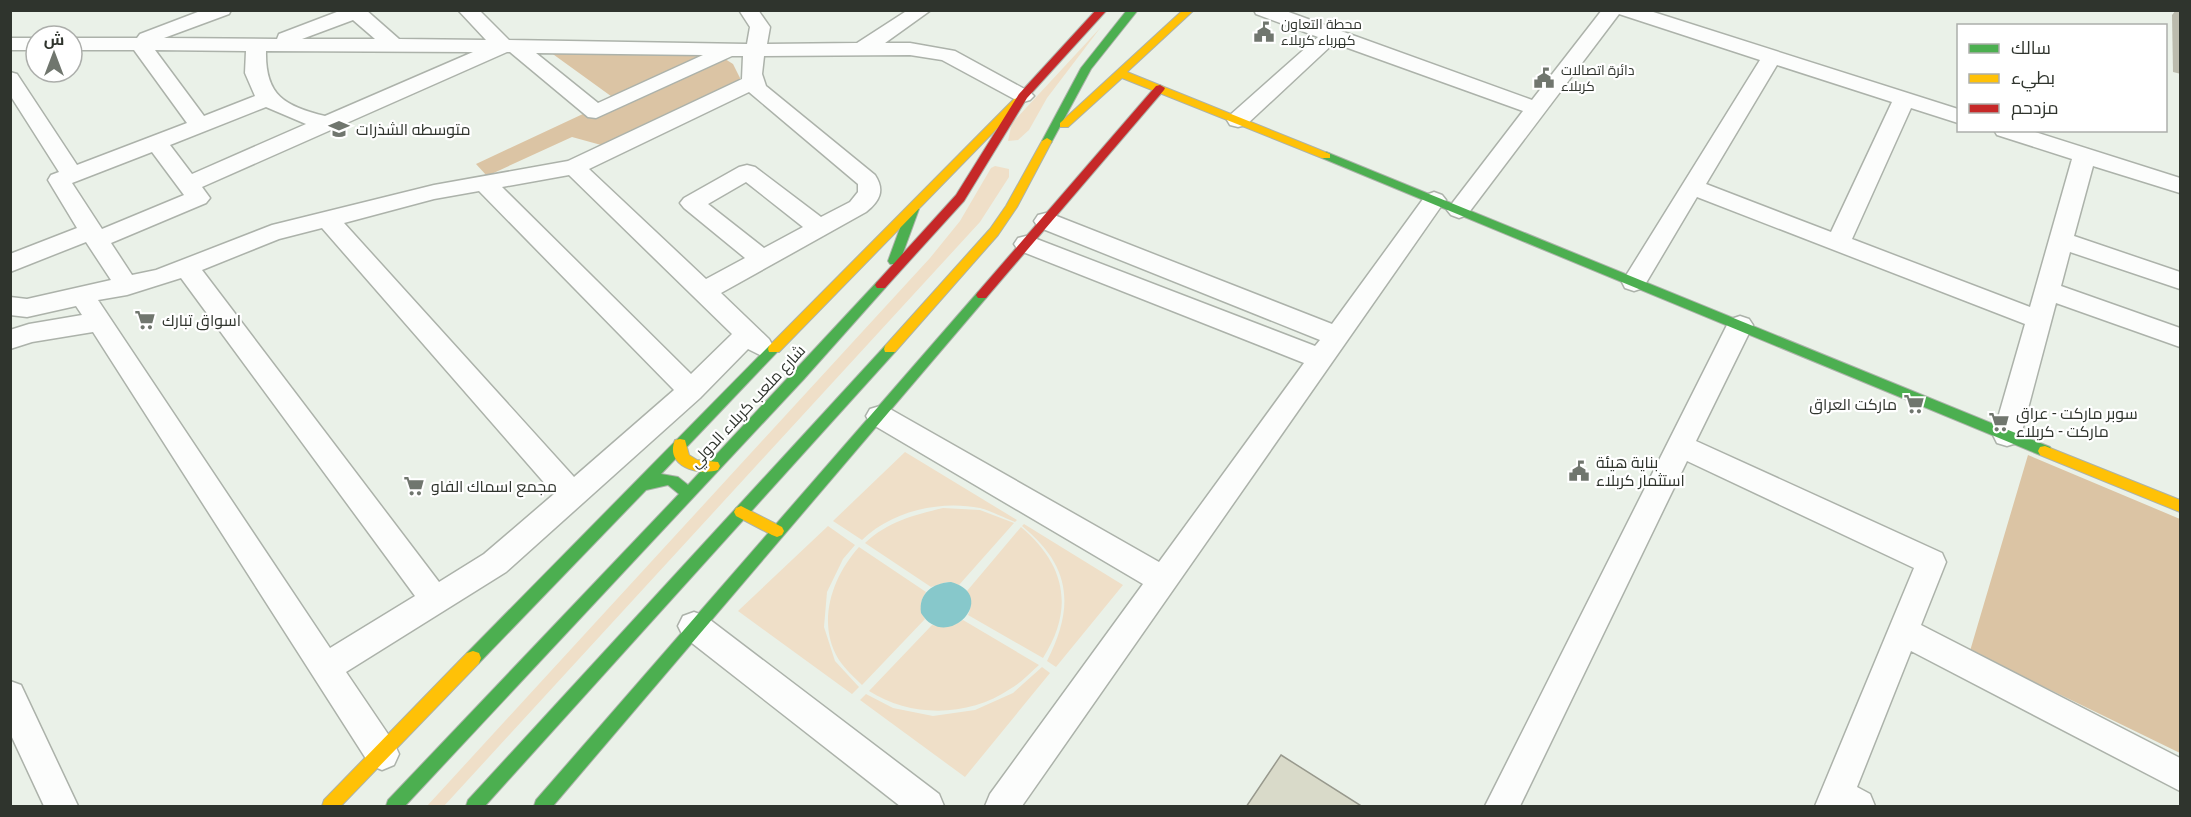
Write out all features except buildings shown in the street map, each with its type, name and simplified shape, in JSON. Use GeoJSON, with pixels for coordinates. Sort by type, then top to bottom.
{"type":"FeatureCollection","features":[{"type":"Feature","properties":{"kind":"main road","name":"شارع ملعب كربلاء الدولي"},"geometry":{"type":"LineString","coordinates":[[394,807],[960,198],[1023,96],[1102,10]]}},
{"type":"Feature","properties":{"kind":"main road"},"geometry":{"type":"LineString","coordinates":[[474,807],[994,232],[1046,144],[1071,93],[1133,10]]}},
{"type":"Feature","properties":{"kind":"main road"},"geometry":{"type":"LineString","coordinates":[[1095,58],[1145,10]]}},
{"type":"Feature","properties":{"kind":"main road"},"geometry":{"type":"LineString","coordinates":[[1028,149],[1046,144],[1189,10]]}},
{"type":"Feature","properties":{"kind":"main road"},"geometry":{"type":"LineString","coordinates":[[1122,74],[2181,506]]}},
{"type":"Feature","properties":{"kind":"main road"},"geometry":{"type":"LineString","coordinates":[[542,807],[694,626],[880,416],[1160,88]]}},
{"type":"Feature","properties":{"kind":"main road"},"geometry":{"type":"LineString","coordinates":[[330,807],[643,485],[680,444],[770,356],[1023,96]]}},
{"type":"Feature","properties":{"kind":"main road"},"geometry":{"type":"LineString","coordinates":[[1002,130],[1000,136],[1009,146]]}},
{"type":"Feature","properties":{"kind":"main road"},"geometry":{"type":"LineString","coordinates":[[983,163],[1002,162]]}},
{"type":"Feature","properties":{"kind":"main road"},"geometry":{"type":"LineString","coordinates":[[1017,169],[1023,180],[1022,187]]}},
{"type":"Feature","properties":{"kind":"main road"},"geometry":{"type":"LineString","coordinates":[[888,277],[913,209]]}},
{"type":"Feature","properties":{"kind":"main road"},"geometry":{"type":"LineString","coordinates":[[680,444],[681,456],[690,465],[712,466]]}},
{"type":"Feature","properties":{"kind":"main road"},"geometry":{"type":"LineString","coordinates":[[643,485],[652,480],[671,479],[678,482],[686,494]]}},
{"type":"Feature","properties":{"kind":"main road"},"geometry":{"type":"LineString","coordinates":[[741,512],[777,531]]}},
{"type":"Feature","properties":{"kind":"street"},"geometry":{"type":"LineString","coordinates":[[136,44],[222,10]]}},
{"type":"Feature","properties":{"kind":"street"},"geometry":{"type":"LineString","coordinates":[[467,10],[509,46],[596,112],[730,50]]}},
{"type":"Feature","properties":{"kind":"street"},"geometry":{"type":"LineString","coordinates":[[703,292],[863,203],[870,193],[869,184],[757,89],[753,82],[751,66],[760,27],[748,10]]}},
{"type":"Feature","properties":{"kind":"street"},"geometry":{"type":"LineString","coordinates":[[862,49],[922,10]]}},
{"type":"Feature","properties":{"kind":"street"},"geometry":{"type":"LineString","coordinates":[[1263,10],[1537,109]]}},
{"type":"Feature","properties":{"kind":"street"},"geometry":{"type":"LineString","coordinates":[[1002,807],[1338,336],[1446,205],[1537,109],[1612,10]]}},
{"type":"Feature","properties":{"kind":"street"},"geometry":{"type":"LineString","coordinates":[[1626,10],[1957,115]]}},
{"type":"Feature","properties":{"kind":"street"},"geometry":{"type":"LineString","coordinates":[[262,45],[356,12],[393,45]]}},
{"type":"Feature","properties":{"kind":"street"},"geometry":{"type":"LineString","coordinates":[[1238,120],[1331,35]]}},
{"type":"Feature","properties":{"kind":"street"},"geometry":{"type":"LineString","coordinates":[[84,44],[921,50],[948,55],[1023,96]]}},
{"type":"Feature","properties":{"kind":"street"},"geometry":{"type":"LineString","coordinates":[[136,44],[199,124]]}},
{"type":"Feature","properties":{"kind":"street"},"geometry":{"type":"LineString","coordinates":[[262,45],[255,73],[267,99],[303,117],[326,123]]}},
{"type":"Feature","properties":{"kind":"street"},"geometry":{"type":"LineString","coordinates":[[188,184],[509,46]]}},
{"type":"Feature","properties":{"kind":"street"},"geometry":{"type":"LineString","coordinates":[[1634,282],[1772,57]]}},
{"type":"Feature","properties":{"kind":"street"},"geometry":{"type":"LineString","coordinates":[[10,78],[72,175]]}},
{"type":"Feature","properties":{"kind":"street"},"geometry":{"type":"LineString","coordinates":[[10,306],[27,308],[83,297],[161,277],[272,233],[434,192],[574,167],[753,82]]}},
{"type":"Feature","properties":{"kind":"street"},"geometry":{"type":"LineString","coordinates":[[127,286],[59,180],[267,99]]}},
{"type":"Feature","properties":{"kind":"street"},"geometry":{"type":"LineString","coordinates":[[1838,243],[1904,99]]}},
{"type":"Feature","properties":{"kind":"street"},"geometry":{"type":"LineString","coordinates":[[2011,132],[2181,186]]}},
{"type":"Feature","properties":{"kind":"street"},"geometry":{"type":"LineString","coordinates":[[10,264],[198,198],[156,141]]}},
{"type":"Feature","properties":{"kind":"street"},"geometry":{"type":"LineString","coordinates":[[2007,435],[2084,156]]}},
{"type":"Feature","properties":{"kind":"street"},"geometry":{"type":"LineString","coordinates":[[574,167],[770,356]]}},
{"type":"Feature","properties":{"kind":"street"},"geometry":{"type":"LineString","coordinates":[[762,259],[692,203],[747,172],[819,227]]}},
{"type":"Feature","properties":{"kind":"street"},"geometry":{"type":"LineString","coordinates":[[484,183],[691,391]]}},
{"type":"Feature","properties":{"kind":"street"},"geometry":{"type":"LineString","coordinates":[[1692,187],[2039,320]]}},
{"type":"Feature","properties":{"kind":"street"},"geometry":{"type":"LineString","coordinates":[[327,219],[573,496]]}},
{"type":"Feature","properties":{"kind":"street"},"geometry":{"type":"LineString","coordinates":[[1046,220],[1338,336]]}},
{"type":"Feature","properties":{"kind":"street"},"geometry":{"type":"LineString","coordinates":[[2061,240],[2181,281]]}},
{"type":"Feature","properties":{"kind":"street"},"geometry":{"type":"LineString","coordinates":[[1026,244],[1321,359]]}},
{"type":"Feature","properties":{"kind":"street"},"geometry":{"type":"LineString","coordinates":[[186,267],[435,600]]}},
{"type":"Feature","properties":{"kind":"street"},"geometry":{"type":"LineString","coordinates":[[2047,290],[2181,338]]}},
{"type":"Feature","properties":{"kind":"street"},"geometry":{"type":"LineString","coordinates":[[83,297],[382,754]]}},
{"type":"Feature","properties":{"kind":"street"},"geometry":{"type":"LineString","coordinates":[[10,340],[29,333],[99,322]]}},
{"type":"Feature","properties":{"kind":"street"},"geometry":{"type":"LineString","coordinates":[[1502,807],[1740,325]]}},
{"type":"Feature","properties":{"kind":"street"},"geometry":{"type":"LineString","coordinates":[[325,668],[495,563],[691,391],[747,334]]}},
{"type":"Feature","properties":{"kind":"street"},"geometry":{"type":"LineString","coordinates":[[880,416],[1163,580]]}},
{"type":"Feature","properties":{"kind":"street"},"geometry":{"type":"LineString","coordinates":[[1680,446],[1931,562],[1903,632],[1842,803]]}},
{"type":"Feature","properties":{"kind":"street"},"geometry":{"type":"LineString","coordinates":[[694,626],[927,807]]}},
{"type":"Feature","properties":{"kind":"street"},"geometry":{"type":"LineString","coordinates":[[1903,632],[2181,775]]}},
{"type":"Feature","properties":{"kind":"street"},"geometry":{"type":"LineString","coordinates":[[14,711],[61,807]]}},
{"type":"Feature","properties":{"kind":"shaded area"},"geometry":{"type":"Polygon","coordinates":[[[1101,27],[1047,98],[1029,130],[1018,140],[1008,141],[1012,123],[1101,27]]]}},
{"type":"Feature","properties":{"kind":"shaded area"},"geometry":{"type":"Polygon","coordinates":[[[550,52],[714,52],[733,64],[743,84],[612,148],[572,137],[487,176],[476,164],[615,99],[550,52]]]}},
{"type":"Feature","properties":{"kind":"shaded area"},"geometry":{"type":"Polygon","coordinates":[[[995,166],[1009,169],[1009,177],[980,222],[444,806],[427,806],[930,258],[960,221],[991,168],[995,166]]]}},
{"type":"Feature","properties":{"kind":"shaded area"},"geometry":{"type":"Polygon","coordinates":[[[905,452],[1017,520],[1015,522],[980,508],[933,507],[902,515],[874,530],[862,540],[833,521],[905,452]]]}},
{"type":"Feature","properties":{"kind":"shaded area"},"geometry":{"type":"Polygon","coordinates":[[[2028,455],[2180,519],[2180,753],[1970,651],[2028,455]]]}},
{"type":"Feature","properties":{"kind":"shaded area"},"geometry":{"type":"Polygon","coordinates":[[[943,508],[980,510],[1014,523],[959,585],[947,582],[931,587],[865,543],[892,525],[943,508]]]}},
{"type":"Feature","properties":{"kind":"shaded area"},"geometry":{"type":"Polygon","coordinates":[[[1024,524],[1123,585],[1056,667],[1047,661],[1062,622],[1063,588],[1059,572],[1051,556],[1022,526],[1024,524]]]}},
{"type":"Feature","properties":{"kind":"shaded area"},"geometry":{"type":"Polygon","coordinates":[[[828,526],[855,545],[843,559],[827,592],[824,627],[835,661],[859,687],[852,694],[738,611],[828,526]]]}},
{"type":"Feature","properties":{"kind":"shaded area"},"geometry":{"type":"Polygon","coordinates":[[[1021,527],[1048,556],[1056,572],[1060,588],[1062,604],[1059,622],[1053,640],[1043,658],[968,615],[971,603],[967,591],[1021,527]]]}},
{"type":"Feature","properties":{"kind":"shaded area"},"geometry":{"type":"Polygon","coordinates":[[[859,547],[926,592],[921,606],[925,619],[862,685],[839,660],[832,646],[828,616],[830,601],[841,572],[859,547]]]}},
{"type":"Feature","properties":{"kind":"shaded area"},"geometry":{"type":"Polygon","coordinates":[[[963,620],[1039,665],[1018,684],[994,698],[958,709],[921,710],[885,700],[869,691],[932,625],[948,626],[963,620]]]}},
{"type":"Feature","properties":{"kind":"shaded area"},"geometry":{"type":"Polygon","coordinates":[[[1042,667],[1050,673],[965,777],[860,700],[866,694],[893,708],[933,716],[975,710],[1013,693],[1042,667]]]}},
{"type":"Feature","properties":{"kind":"water"},"geometry":{"type":"Polygon","coordinates":[[[951,582],[965,589],[971,599],[970,609],[955,625],[943,627],[932,624],[921,613],[924,595],[938,584],[951,582]]]}},
{"type":"Feature","properties":{"kind":"traffic: fast"},"geometry":{"type":"LineString","coordinates":[[1047,141],[1086,68],[1133,10]]}},
{"type":"Feature","properties":{"kind":"traffic: fast"},"geometry":{"type":"LineString","coordinates":[[1326,156],[2045,451]]}},
{"type":"Feature","properties":{"kind":"traffic: fast"},"geometry":{"type":"LineString","coordinates":[[894,261],[913,209]]}},
{"type":"Feature","properties":{"kind":"traffic: fast"},"geometry":{"type":"LineString","coordinates":[[394,806],[799,376],[881,285]]}},
{"type":"Feature","properties":{"kind":"traffic: fast"},"geometry":{"type":"LineString","coordinates":[[542,806],[982,295]]}},
{"type":"Feature","properties":{"kind":"traffic: fast"},"geometry":{"type":"LineString","coordinates":[[473,658],[774,349]]}},
{"type":"Feature","properties":{"kind":"traffic: fast"},"geometry":{"type":"LineString","coordinates":[[474,806],[890,349]]}},
{"type":"Feature","properties":{"kind":"traffic: fast"},"geometry":{"type":"LineString","coordinates":[[643,485],[656,480],[668,479],[678,483],[686,494]]}},
{"type":"Feature","properties":{"kind":"traffic: slow"},"geometry":{"type":"LineString","coordinates":[[1064,125],[1189,10]]}},
{"type":"Feature","properties":{"kind":"traffic: slow"},"geometry":{"type":"LineString","coordinates":[[1122,74],[1326,156]]}},
{"type":"Feature","properties":{"kind":"traffic: slow"},"geometry":{"type":"LineString","coordinates":[[774,349],[1018,101]]}},
{"type":"Feature","properties":{"kind":"traffic: slow"},"geometry":{"type":"LineString","coordinates":[[890,349],[994,232],[1011,207],[1047,141]]}},
{"type":"Feature","properties":{"kind":"traffic: slow"},"geometry":{"type":"LineString","coordinates":[[680,444],[681,456],[688,462],[700,466],[713,466]]}},
{"type":"Feature","properties":{"kind":"traffic: slow"},"geometry":{"type":"LineString","coordinates":[[2045,451],[2180,506]]}},
{"type":"Feature","properties":{"kind":"traffic: slow"},"geometry":{"type":"LineString","coordinates":[[741,512],[777,531]]}},
{"type":"Feature","properties":{"kind":"traffic: slow"},"geometry":{"type":"LineString","coordinates":[[330,806],[473,658]]}},
{"type":"Feature","properties":{"kind":"traffic: jam"},"geometry":{"type":"LineString","coordinates":[[881,285],[960,198],[1023,96],[1102,10]]}},
{"type":"Feature","properties":{"kind":"traffic: jam"},"geometry":{"type":"LineString","coordinates":[[982,295],[1160,88]]}},
{"type":"Feature","properties":{"kind":"place","name":"محطة التعاون كهرباء كربلاء"},"geometry":{"type":"Point","coordinates":[1264,32]}},
{"type":"Feature","properties":{"kind":"place","name":"دائرة اتصالات كربلاء"},"geometry":{"type":"Point","coordinates":[1544,78]}},
{"type":"Feature","properties":{"kind":"place","name":"متوسطه الشذرات"},"geometry":{"type":"Point","coordinates":[339,129]}},
{"type":"Feature","properties":{"kind":"place","name":"اسواق تبارك"},"geometry":{"type":"Point","coordinates":[145,320]}},
{"type":"Feature","properties":{"kind":"place","name":"ماركت العراق"},"geometry":{"type":"Point","coordinates":[1914,404]}},
{"type":"Feature","properties":{"kind":"place","name":"سوبر ماركت - عراق ماركت - كربلاء"},"geometry":{"type":"Point","coordinates":[1999,422]}},
{"type":"Feature","properties":{"kind":"place","name":"بناية هيئة استثمار كربلاء"},"geometry":{"type":"Point","coordinates":[1579,471]}},
{"type":"Feature","properties":{"kind":"place","name":"مجمع اسماك الفاو"},"geometry":{"type":"Point","coordinates":[414,486]}}]}
